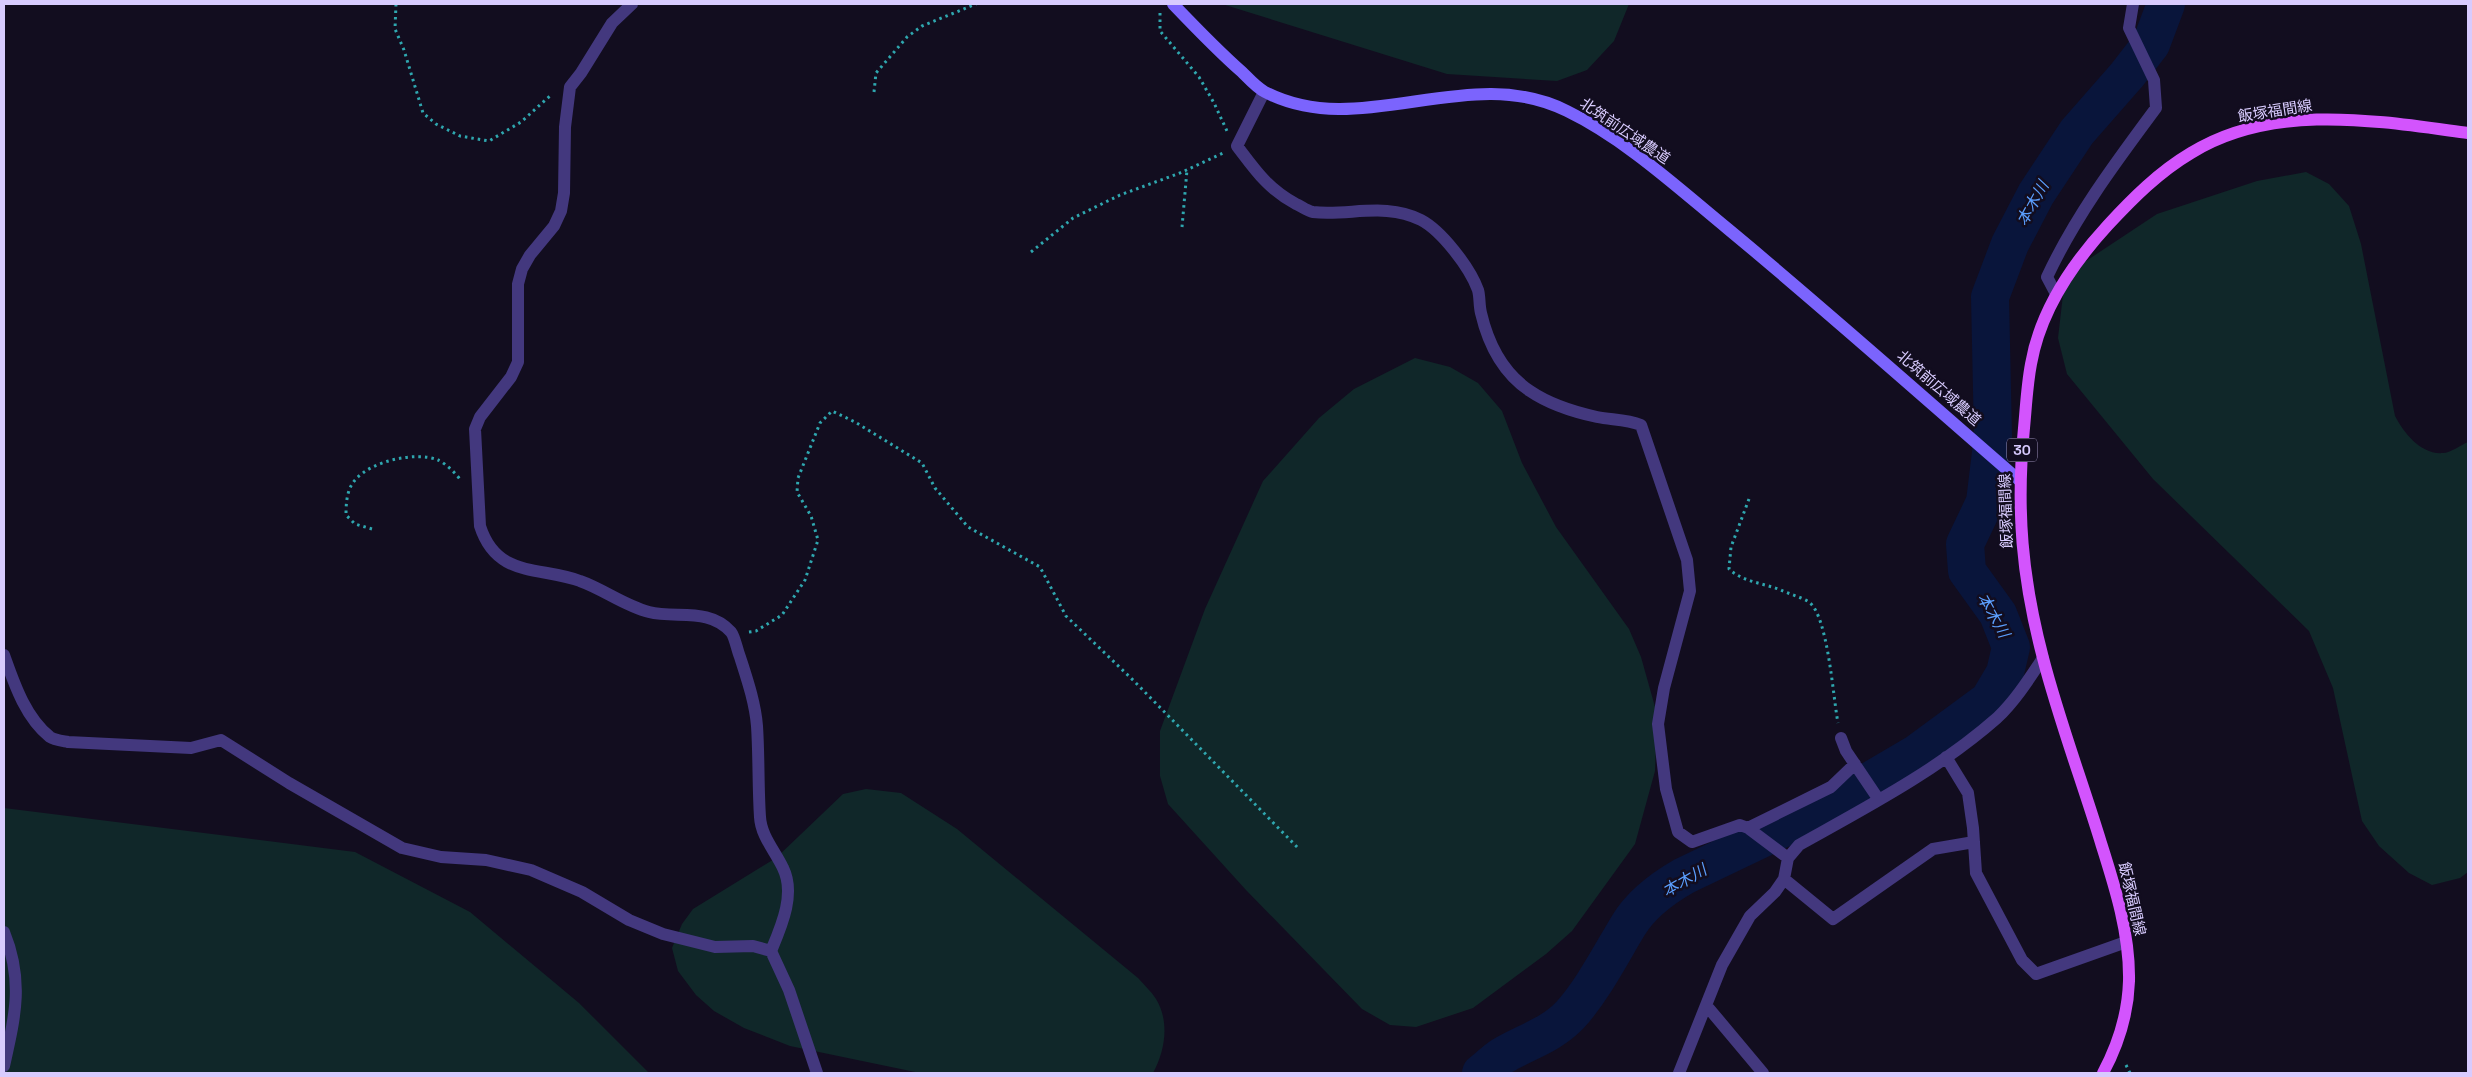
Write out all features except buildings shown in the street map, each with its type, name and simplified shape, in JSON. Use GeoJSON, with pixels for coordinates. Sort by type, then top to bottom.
{"type":"FeatureCollection","features":[{"type":"Feature","properties":{"kind":"main road","name":"飯塚福間線"},"geometry":{"type":"LineString","coordinates":[[2102,1073],[2116,1047],[2126,1013],[2129,981],[2126,942],[2114,883],[2043,658],[2025,569],[2020,523],[2019,480],[2031,361],[2045,319],[2056,294],[2093,242],[2140,191],[2191,153],[2224,136],[2257,127],[2307,119],[2356,121],[2468,133]]}},
{"type":"Feature","properties":{"kind":"street"},"geometry":{"type":"LineString","coordinates":[[632,4],[612,23],[581,73],[570,87],[565,127],[564,193],[561,211],[554,226],[530,255],[522,269],[518,284],[520,340],[518,362],[512,377],[480,417],[474,429],[480,526],[484,539],[496,551],[508,562],[530,572],[578,580],[648,612],[693,614],[711,618],[731,632],[749,686],[757,725],[760,825],[784,870],[787,889],[788,898],[782,925],[771,951],[789,990],[817,1073]]}},
{"type":"Feature","properties":{"kind":"street"},"geometry":{"type":"LineString","coordinates":[[2056,294],[2047,277],[2062,245],[2091,196],[2156,108],[2154,80],[2128,28],[2134,4]]}},
{"type":"Feature","properties":{"kind":"street","name":"北筑前広域農道"},"geometry":{"type":"LineString","coordinates":[[1167,6],[1264,92],[1317,109],[1342,110],[1487,92],[1516,94],[1541,100],[1568,111],[1642,159],[1808,295],[2019,480]]}},
{"type":"Feature","properties":{"kind":"street"},"geometry":{"type":"LineString","coordinates":[[1264,92],[1237,146],[1261,179],[1276,194],[1311,212],[1372,210],[1400,213],[1422,220],[1459,256],[1478,290],[1480,312],[1493,348],[1505,368],[1523,385],[1551,403],[1598,417],[1615,418],[1641,425],[1687,560],[1690,591],[1664,688],[1658,724],[1666,789],[1678,832],[1692,842],[1740,825],[1748,828],[1788,858]]}},
{"type":"Feature","properties":{"kind":"street"},"geometry":{"type":"LineString","coordinates":[[4,655],[18,694],[34,720],[51,738],[68,742],[191,748],[222,740],[289,783],[402,848],[441,857],[486,860],[532,870],[582,892],[629,920],[664,934],[715,946],[754,946],[771,951]]}},
{"type":"Feature","properties":{"kind":"street"},"geometry":{"type":"LineString","coordinates":[[1679,1073],[1722,965],[1750,916],[1775,892],[1784,879],[1788,858],[1799,845],[1879,800],[1927,771],[1946,757],[1998,717],[2023,688],[2043,658]]}},
{"type":"Feature","properties":{"kind":"street"},"geometry":{"type":"LineString","coordinates":[[1841,738],[1846,752],[1879,800]]}},
{"type":"Feature","properties":{"kind":"street"},"geometry":{"type":"LineString","coordinates":[[1946,757],[1968,793],[1976,873],[2022,960],[2036,974],[2126,942]]}},
{"type":"Feature","properties":{"kind":"street"},"geometry":{"type":"LineString","coordinates":[[1748,828],[1831,787],[1855,764]]}},
{"type":"Feature","properties":{"kind":"street"},"geometry":{"type":"LineString","coordinates":[[1784,879],[1833,919],[1933,848],[1974,842]]}},
{"type":"Feature","properties":{"kind":"street"},"geometry":{"type":"LineString","coordinates":[[4,932],[11,950],[18,983],[16,1009],[4,1066]]}},
{"type":"Feature","properties":{"kind":"street"},"geometry":{"type":"LineString","coordinates":[[1706,1005],[1762,1073]]}},
{"type":"Feature","properties":{"kind":"path"},"geometry":{"type":"LineString","coordinates":[[396,4],[395,29],[404,50],[423,113],[436,124],[460,136],[489,141],[521,122],[552,95],[570,87]]}},
{"type":"Feature","properties":{"kind":"path"},"geometry":{"type":"LineString","coordinates":[[874,92],[876,73],[906,37],[922,26],[976,4]]}},
{"type":"Feature","properties":{"kind":"path"},"geometry":{"type":"LineString","coordinates":[[1031,252],[1074,218],[1120,195],[1187,170],[1237,146],[1199,77],[1160,31],[1159,14],[1167,6]]}},
{"type":"Feature","properties":{"kind":"path"},"geometry":{"type":"LineString","coordinates":[[1182,227],[1187,170]]}},
{"type":"Feature","properties":{"kind":"path"},"geometry":{"type":"LineString","coordinates":[[731,632],[756,631],[782,615],[805,580],[818,540],[812,516],[797,492],[798,478],[820,423],[832,411],[855,422],[922,463],[935,488],[968,527],[1040,567],[1066,616],[1128,674],[1299,849]]}},
{"type":"Feature","properties":{"kind":"path"},"geometry":{"type":"LineString","coordinates":[[372,529],[355,524],[346,515],[346,497],[355,479],[376,464],[409,457],[439,460],[459,477],[463,485]]}},
{"type":"Feature","properties":{"kind":"path"},"geometry":{"type":"LineString","coordinates":[[1749,498],[1731,547],[1729,569],[1738,578],[1768,585],[1810,602],[1819,616],[1827,648],[1841,738]]}},
{"type":"Feature","properties":{"kind":"green space"},"geometry":{"type":"Polygon","coordinates":[[[1222,4],[1629,4],[1614,41],[1587,70],[1557,81],[1447,74],[1222,4]]]}},
{"type":"Feature","properties":{"kind":"green space"},"geometry":{"type":"Polygon","coordinates":[[[2306,172],[2329,184],[2349,206],[2361,244],[2395,416],[2399,423],[2414,442],[2435,453],[2449,452],[2468,442],[2468,872],[2460,878],[2432,885],[2409,873],[2379,846],[2362,821],[2333,688],[2309,631],[2153,479],[2067,374],[2058,338],[2064,286],[2083,263],[2157,214],[2257,181],[2306,172]]]}},
{"type":"Feature","properties":{"kind":"green space"},"geometry":{"type":"Polygon","coordinates":[[[1415,358],[1450,367],[1478,383],[1502,411],[1522,463],[1556,527],[1629,629],[1641,657],[1657,714],[1655,771],[1635,844],[1572,931],[1546,954],[1473,1008],[1416,1027],[1390,1025],[1362,1009],[1246,890],[1168,804],[1160,776],[1160,731],[1205,609],[1263,481],[1319,418],[1354,389],[1415,358]]]}},
{"type":"Feature","properties":{"kind":"green space"},"geometry":{"type":"Polygon","coordinates":[[[866,789],[901,793],[957,829],[1138,978],[1156,999],[1163,1017],[1163,1046],[1153,1073],[920,1073],[790,1046],[744,1028],[714,1011],[696,995],[678,971],[672,948],[682,924],[693,909],[776,858],[843,794],[866,789]]]}},
{"type":"Feature","properties":{"kind":"green space"},"geometry":{"type":"Polygon","coordinates":[[[4,808],[355,852],[470,912],[579,1003],[649,1073],[4,1073],[4,808]]]}},
{"type":"Feature","properties":{"kind":"waterway","name":"本木川"},"geometry":{"type":"LineString","coordinates":[[1481,1073],[1502,1056],[1546,1034],[1570,1015],[1594,984],[1633,918],[1660,891],[1684,876],[1817,812],[1917,753],[1989,700],[2005,673],[2011,647],[1998,614],[1967,571],[1965,544],[1985,502],[1993,436],[1990,297],[2010,244],[2036,194],[2077,132],[2127,75],[2151,44],[2166,4]]}}]}
